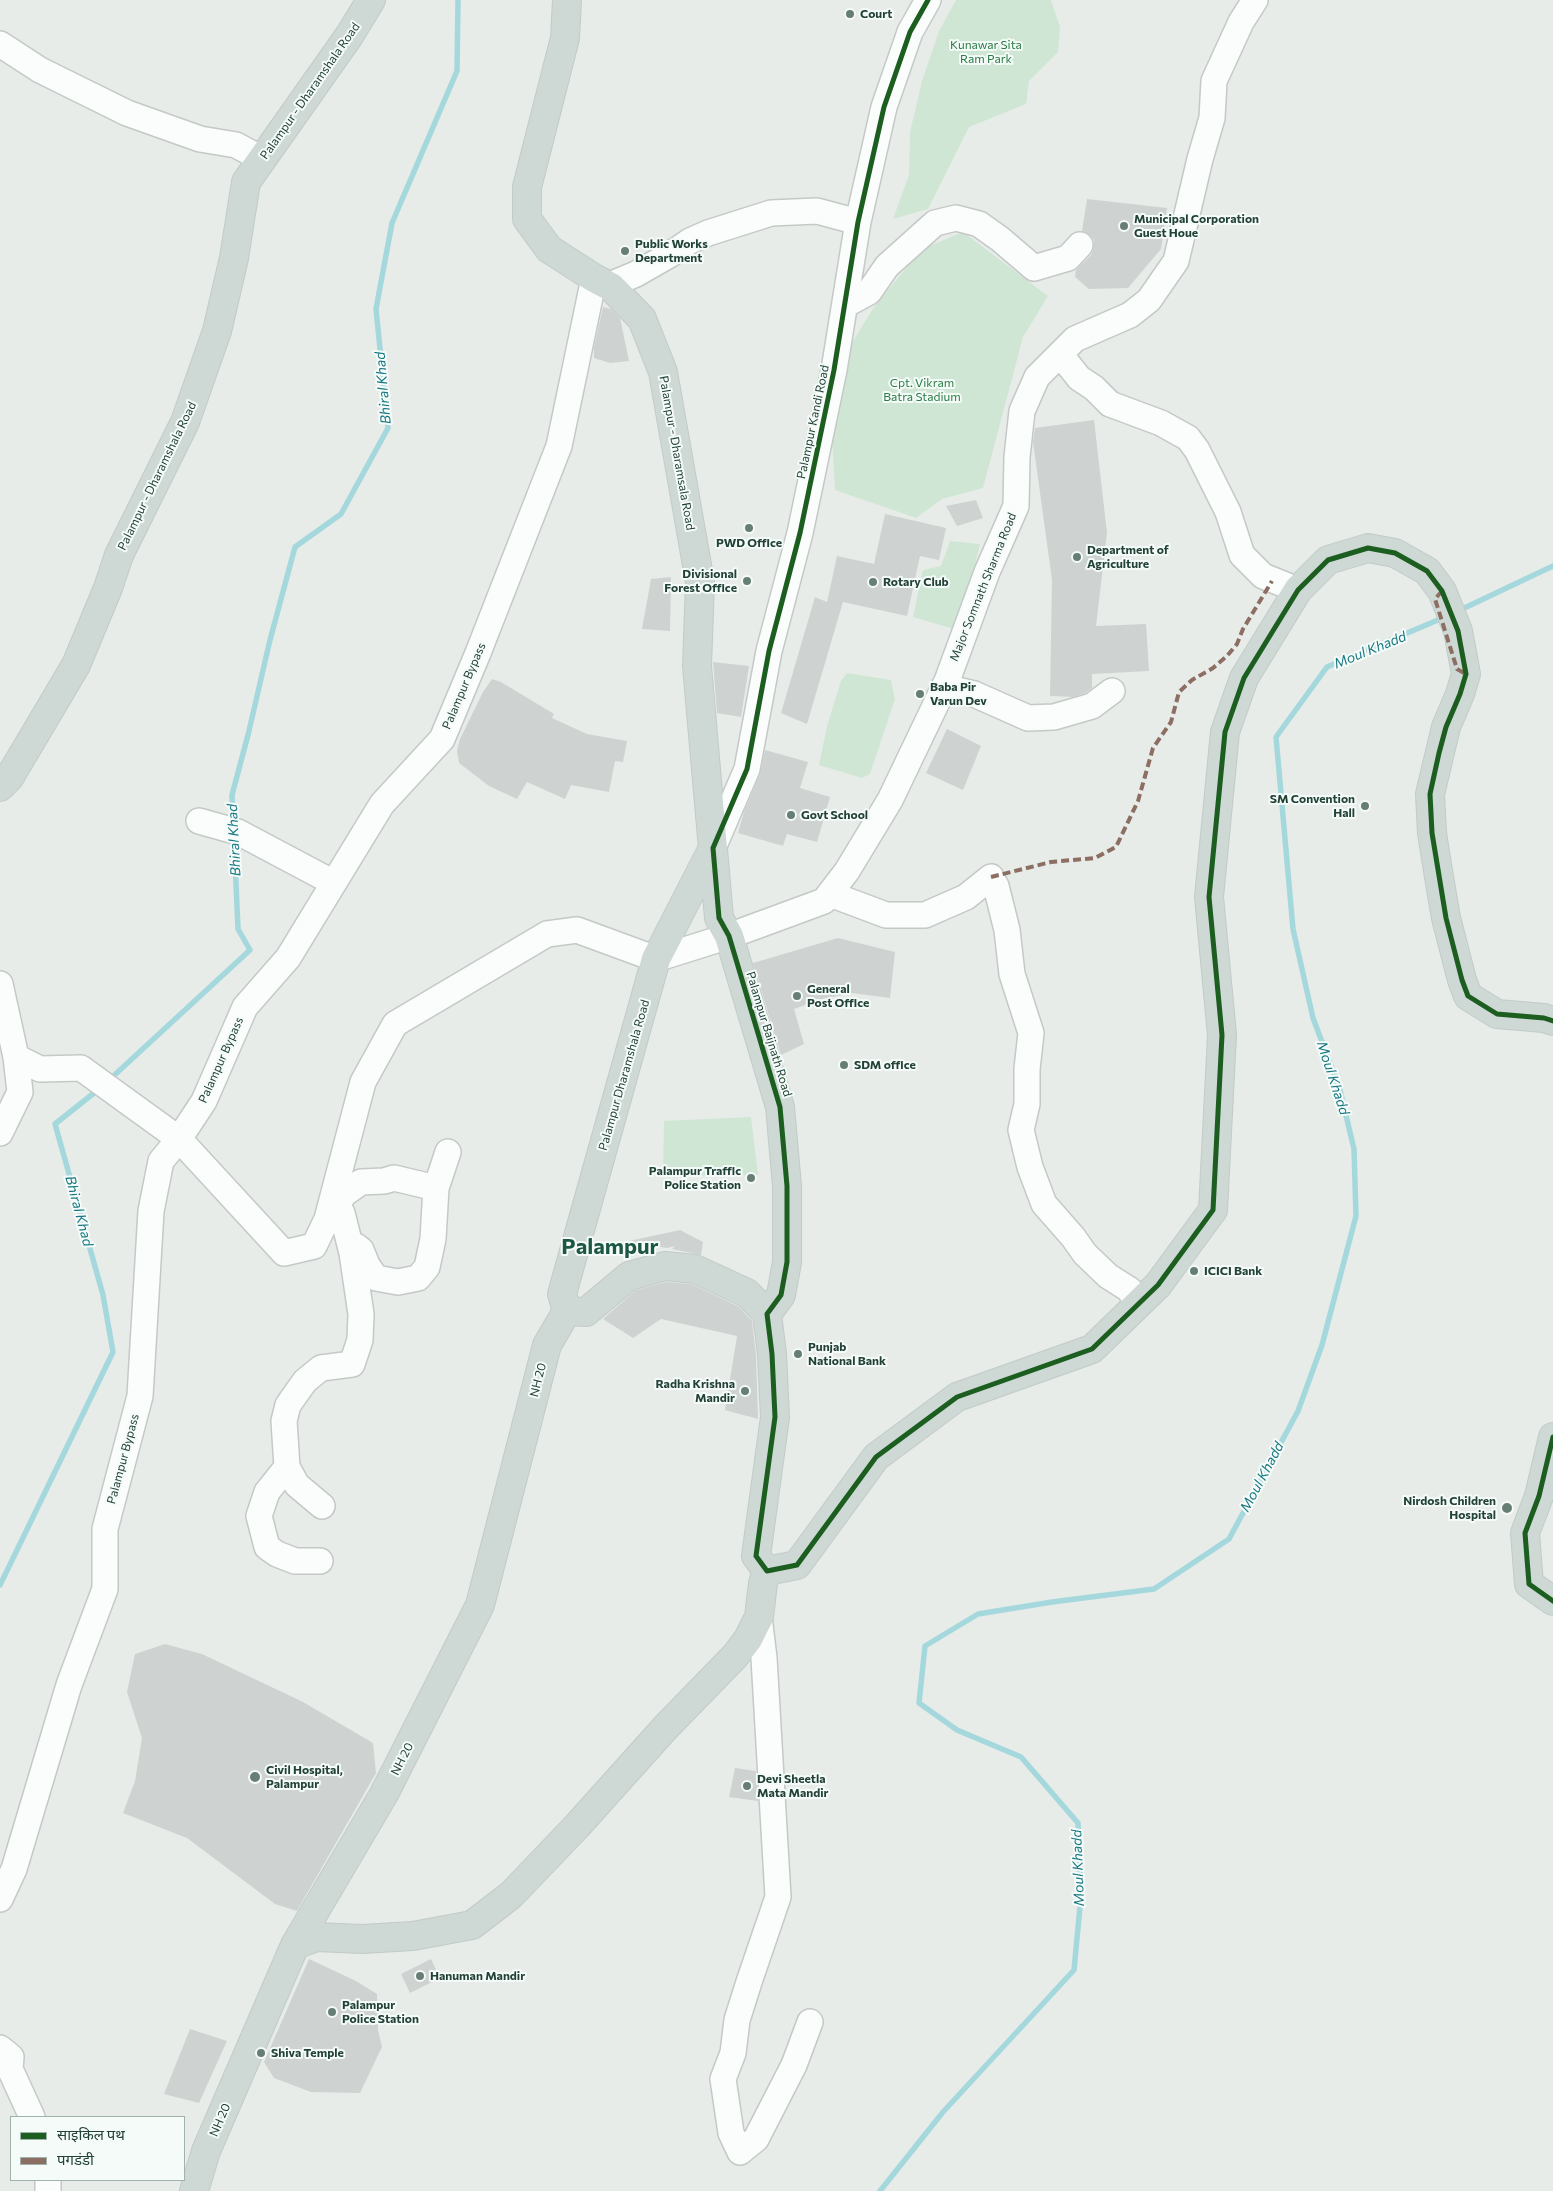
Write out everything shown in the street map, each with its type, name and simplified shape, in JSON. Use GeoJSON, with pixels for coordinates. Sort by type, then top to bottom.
{"type":"FeatureCollection","features":[{"type":"Feature","properties":{"kind":"main road","name":"Palampur - Dharamshala Road"},"geometry":{"type":"LineString","coordinates":[[0,787],[9,778],[76,664],[108,588],[119,555],[186,422],[217,331],[234,258],[246,182],[350,36],[371,0]]}},
{"type":"Feature","properties":{"kind":"main road","name":"Palampur - Dharamsala Road"},"geometry":{"type":"LineString","coordinates":[[567,0],[565,38],[527,187],[527,219],[549,249],[602,283],[642,319],[663,372],[700,582],[697,666],[713,848]]}},
{"type":"Feature","properties":{"kind":"main road"},"geometry":{"type":"LineString","coordinates":[[767,1571],[797,1565],[876,1457],[958,1397],[1092,1349],[1158,1286],[1213,1210],[1222,1035],[1209,897],[1225,732],[1244,678],[1298,590],[1328,560],[1368,548],[1395,553],[1428,571],[1442,591],[1458,631],[1466,674],[1446,727],[1430,794],[1432,833],[1446,918],[1462,980],[1468,996],[1497,1014],[1544,1018],[1553,1021]]}},
{"type":"Feature","properties":{"kind":"main road","name":"Palampur Baijnath Road"},"geometry":{"type":"LineString","coordinates":[[713,848],[719,918],[729,936],[780,1108],[787,1186],[787,1262],[781,1295],[767,1314]]}},
{"type":"Feature","properties":{"kind":"main road","name":"Palampur Dharamshala Road"},"geometry":{"type":"LineString","coordinates":[[567,1311],[562,1294],[656,959],[713,848]]}},
{"type":"Feature","properties":{"kind":"main road"},"geometry":{"type":"LineString","coordinates":[[567,1311],[586,1312],[629,1276],[664,1266],[695,1270],[747,1293],[767,1314],[772,1354],[775,1416],[756,1556],[767,1571]]}},
{"type":"Feature","properties":{"kind":"main road","name":"NH 20"},"geometry":{"type":"LineString","coordinates":[[194,2191],[206,2151],[295,1945],[384,1794],[480,1605],[547,1345],[567,1311]]}},
{"type":"Feature","properties":{"kind":"main road"},"geometry":{"type":"LineString","coordinates":[[1553,1437],[1539,1496],[1525,1533],[1529,1584],[1553,1601]]}},
{"type":"Feature","properties":{"kind":"main road"},"geometry":{"type":"LineString","coordinates":[[295,1945],[317,1937],[362,1939],[413,1936],[472,1924],[511,1895],[748,1639],[759,1617],[763,1583],[767,1571]]}},
{"type":"Feature","properties":{"kind":"street","name":"Palampur Kandi Road"},"geometry":{"type":"LineString","coordinates":[[713,848],[747,769],[769,651],[800,533],[834,370],[858,222],[884,107],[910,32],[928,0]]}},
{"type":"Feature","properties":{"kind":"street","name":"Major Somnath Sharma Road"},"geometry":{"type":"LineString","coordinates":[[656,959],[729,936],[824,901],[847,871],[890,800],[944,687],[987,572],[1016,506],[1017,457],[1022,411],[1037,377],[1075,339],[1130,315],[1149,300],[1176,261],[1200,159],[1212,118],[1214,80],[1241,22],[1255,0]]}},
{"type":"Feature","properties":{"kind":"street"},"geometry":{"type":"LineString","coordinates":[[0,44],[40,70],[128,113],[200,139],[236,145],[262,159]]}},
{"type":"Feature","properties":{"kind":"street"},"geometry":{"type":"LineString","coordinates":[[602,283],[616,282],[636,274],[690,241],[708,233],[771,213],[817,211],[858,222]]}},
{"type":"Feature","properties":{"kind":"street"},"geometry":{"type":"LineString","coordinates":[[845,305],[869,292],[887,266],[934,223],[956,218],[979,224],[1034,268],[1068,258],[1080,245]]}},
{"type":"Feature","properties":{"kind":"street","name":"Palampur Bypass"},"geometry":{"type":"LineString","coordinates":[[0,1899],[14,1868],[69,1685],[105,1589],[105,1528],[140,1396],[151,1211],[161,1161],[179,1139],[204,1102],[245,1007],[288,958],[382,804],[442,739],[478,653],[559,446],[602,283]]}},
{"type":"Feature","properties":{"kind":"street"},"geometry":{"type":"LineString","coordinates":[[1060,354],[1079,378],[1094,388],[1110,404],[1161,423],[1188,438],[1197,450],[1228,512],[1242,555],[1263,576],[1298,590]]}},
{"type":"Feature","properties":{"kind":"street"},"geometry":{"type":"LineString","coordinates":[[944,687],[974,694],[1028,718],[1054,717],[1092,706],[1112,691]]}},
{"type":"Feature","properties":{"kind":"street"},"geometry":{"type":"LineString","coordinates":[[199,822],[238,832],[334,883]]}},
{"type":"Feature","properties":{"kind":"street"},"geometry":{"type":"LineString","coordinates":[[830,894],[886,915],[925,915],[966,897],[990,877],[996,886],[1007,930],[1012,974],[1031,1033],[1027,1069],[1027,1104],[1021,1130],[1030,1167],[1044,1204],[1073,1237],[1085,1254],[1108,1276],[1130,1290],[1137,1306]]}},
{"type":"Feature","properties":{"kind":"street"},"geometry":{"type":"LineString","coordinates":[[16,1057],[40,1069],[81,1068],[179,1139],[284,1253],[314,1246],[334,1205],[363,1082],[395,1024],[547,934],[577,930],[656,959]]}},
{"type":"Feature","properties":{"kind":"street"},"geometry":{"type":"LineString","coordinates":[[0,984],[16,1057],[20,1092],[0,1133]]}},
{"type":"Feature","properties":{"kind":"street"},"geometry":{"type":"LineString","coordinates":[[348,1241],[361,1250],[367,1265],[376,1278],[398,1282],[418,1278],[427,1267],[433,1239],[436,1188],[448,1152]]}},
{"type":"Feature","properties":{"kind":"street"},"geometry":{"type":"LineString","coordinates":[[334,1205],[344,1194],[362,1182],[384,1181],[394,1178],[436,1188]]}},
{"type":"Feature","properties":{"kind":"street"},"geometry":{"type":"LineString","coordinates":[[322,1506],[296,1485],[287,1467],[284,1421],[288,1405],[305,1381],[321,1368],[352,1364],[360,1340],[361,1314],[357,1279],[342,1213],[334,1205]]}},
{"type":"Feature","properties":{"kind":"street"},"geometry":{"type":"LineString","coordinates":[[287,1467],[267,1492],[259,1516],[262,1533],[267,1547],[277,1554],[295,1561],[320,1561]]}},
{"type":"Feature","properties":{"kind":"street"},"geometry":{"type":"LineString","coordinates":[[759,1617],[764,1658],[778,1897],[737,2020],[732,2052],[723,2079],[731,2133],[740,2152],[756,2139],[794,2065],[810,2022]]}},
{"type":"Feature","properties":{"kind":"street"},"geometry":{"type":"LineString","coordinates":[[0,2048],[12,2057],[10,2069],[32,2116]]}},
{"type":"Feature","properties":{"kind":"green space","name":"Kunawar Sita Ram Park"},"geometry":{"type":"Polygon","coordinates":[[[956,0],[1051,0],[1060,27],[1058,52],[1029,81],[1026,104],[969,127],[928,209],[893,219],[909,175],[910,132],[922,81],[939,31],[956,0]]]}},
{"type":"Feature","properties":{"kind":"green space","name":"Cpt. Vikram Batra Stadium"},"geometry":{"type":"Polygon","coordinates":[[[963,232],[1048,296],[1023,337],[983,488],[942,499],[916,518],[835,490],[831,423],[842,359],[874,307],[922,249],[963,232]]]}},
{"type":"Feature","properties":{"kind":"green space"},"geometry":{"type":"Polygon","coordinates":[[[950,541],[980,544],[962,619],[954,629],[913,617],[923,570],[941,566],[950,541]]]}},
{"type":"Feature","properties":{"kind":"green space"},"geometry":{"type":"Polygon","coordinates":[[[847,673],[891,680],[895,699],[870,774],[862,778],[819,765],[827,726],[841,681],[847,673]]]}},
{"type":"Feature","properties":{"kind":"green space"},"geometry":{"type":"Polygon","coordinates":[[[751,1117],[758,1175],[663,1176],[664,1121],[751,1117]]]}},
{"type":"Feature","properties":{"kind":"building","name":"Municipal Corporation Guest Houe"},"geometry":{"type":"Polygon","coordinates":[[[1087,199],[1167,208],[1161,249],[1128,288],[1089,289],[1075,277],[1076,270],[1091,255],[1094,248],[1094,240],[1090,235],[1082,231],[1087,199]]]}},
{"type":"Feature","properties":{"kind":"building"},"geometry":{"type":"Polygon","coordinates":[[[603,307],[611,309],[620,318],[629,361],[610,363],[594,358],[594,348],[603,307]]]}},
{"type":"Feature","properties":{"kind":"building","name":"Department of Agriculture"},"geometry":{"type":"Polygon","coordinates":[[[1094,420],[1107,533],[1096,626],[1146,624],[1149,671],[1092,674],[1092,688],[1085,693],[1073,697],[1050,696],[1052,580],[1033,442],[1035,428],[1094,420]]]}},
{"type":"Feature","properties":{"kind":"building"},"geometry":{"type":"Polygon","coordinates":[[[976,500],[983,518],[957,526],[946,506],[976,500]]]}},
{"type":"Feature","properties":{"kind":"building","name":"Rotary Club"},"geometry":{"type":"Polygon","coordinates":[[[885,514],[946,528],[939,560],[920,556],[907,616],[843,602],[807,724],[781,713],[815,597],[827,602],[837,556],[874,564],[885,514]]]}},
{"type":"Feature","properties":{"kind":"building"},"geometry":{"type":"Polygon","coordinates":[[[671,577],[670,631],[642,629],[651,579],[671,577]]]}},
{"type":"Feature","properties":{"kind":"building"},"geometry":{"type":"Polygon","coordinates":[[[713,662],[749,666],[741,717],[717,713],[713,662]]]}},
{"type":"Feature","properties":{"kind":"building"},"geometry":{"type":"Polygon","coordinates":[[[492,679],[501,682],[554,714],[552,718],[587,734],[627,741],[623,762],[615,761],[609,792],[571,785],[565,799],[527,782],[517,799],[489,786],[459,763],[457,751],[460,739],[483,692],[492,679]]]}},
{"type":"Feature","properties":{"kind":"building"},"geometry":{"type":"Polygon","coordinates":[[[947,729],[981,746],[963,790],[926,773],[947,729]]]}},
{"type":"Feature","properties":{"kind":"building"},"geometry":{"type":"Polygon","coordinates":[[[765,750],[808,762],[800,788],[830,797],[817,842],[787,834],[783,846],[738,833],[744,812],[760,774],[765,750]]]}},
{"type":"Feature","properties":{"kind":"building","name":"General Post Office"},"geometry":{"type":"Polygon","coordinates":[[[838,938],[895,952],[890,998],[852,993],[822,999],[794,1009],[804,1044],[781,1055],[753,963],[838,938]]]}},
{"type":"Feature","properties":{"kind":"building"},"geometry":{"type":"Polygon","coordinates":[[[680,1230],[703,1242],[701,1255],[672,1249],[675,1246],[667,1248],[629,1241],[680,1230]]]}},
{"type":"Feature","properties":{"kind":"building"},"geometry":{"type":"Polygon","coordinates":[[[666,1282],[691,1284],[738,1306],[752,1321],[756,1355],[758,1419],[725,1410],[737,1336],[661,1319],[633,1338],[603,1319],[636,1290],[666,1282]]]}},
{"type":"Feature","properties":{"kind":"building","name":"Civil Hospital, Palampur"},"geometry":{"type":"Polygon","coordinates":[[[165,1644],[202,1654],[303,1702],[373,1743],[376,1773],[297,1911],[275,1904],[187,1838],[123,1813],[135,1781],[142,1738],[127,1692],[135,1654],[165,1644]]]}},
{"type":"Feature","properties":{"kind":"building","name":"Devi Sheetla Mata Mandir"},"geometry":{"type":"Polygon","coordinates":[[[735,1768],[756,1771],[758,1801],[729,1797],[735,1768]]]}},
{"type":"Feature","properties":{"kind":"building","name":"Palampur Police Station"},"geometry":{"type":"Polygon","coordinates":[[[309,1959],[356,1981],[377,1994],[378,2030],[382,2047],[360,2093],[311,2092],[274,2078],[264,2062],[309,1959]]]}},
{"type":"Feature","properties":{"kind":"building","name":"Hanuman Mandir"},"geometry":{"type":"Polygon","coordinates":[[[431,1959],[440,1978],[410,1993],[401,1974],[431,1959]]]}},
{"type":"Feature","properties":{"kind":"building"},"geometry":{"type":"Polygon","coordinates":[[[190,2029],[227,2041],[199,2103],[164,2094],[190,2029]]]}},
{"type":"Feature","properties":{"kind":"waterway","name":"Bhiral Khad"},"geometry":{"type":"LineString","coordinates":[[233,824],[232,795],[295,547],[341,514],[388,428],[376,309],[392,223],[457,71],[458,0]]}},
{"type":"Feature","properties":{"kind":"waterway","name":"Moul Khadd"},"geometry":{"type":"LineString","coordinates":[[1458,611],[1553,566]]}},
{"type":"Feature","properties":{"kind":"waterway","name":"Moul Khadd"},"geometry":{"type":"LineString","coordinates":[[880,2191],[943,2112],[1074,1970],[1081,1896],[1078,1823],[1021,1757],[957,1730],[919,1703],[925,1646],[978,1614],[1154,1589],[1229,1539],[1298,1411],[1322,1345],[1356,1216],[1354,1149],[1340,1090],[1313,1018],[1293,929],[1276,737],[1327,667],[1445,617]]}},
{"type":"Feature","properties":{"kind":"waterway","name":"Bhiral Khad"},"geometry":{"type":"LineString","coordinates":[[108,1081],[250,950],[238,929],[234,838]]}},
{"type":"Feature","properties":{"kind":"waterway","name":"Bhiral Khad"},"geometry":{"type":"LineString","coordinates":[[0,1585],[113,1352],[103,1295],[55,1124],[99,1089]]}},
{"type":"Feature","properties":{"kind":"marked path"},"geometry":{"type":"LineString","coordinates":[[991,877],[1051,862],[1095,858],[1116,847],[1138,801],[1153,748],[1171,722],[1179,692],[1192,680],[1213,668],[1227,656],[1237,644],[1243,629],[1272,581]]}},
{"type":"Feature","properties":{"kind":"marked path"},"geometry":{"type":"LineString","coordinates":[[1442,591],[1435,599],[1457,669],[1466,674]]}},
{"type":"Feature","properties":{"kind":"cycle path"},"geometry":{"type":"LineString","coordinates":[[928,0],[910,32],[884,107],[858,222],[834,370],[800,533],[769,651],[747,769],[713,848],[719,918],[729,936],[780,1107],[787,1186],[787,1262],[781,1295],[767,1314],[772,1354],[775,1417],[756,1556],[767,1571],[797,1565],[876,1457],[957,1397],[1092,1349],[1158,1285],[1213,1210],[1222,1035],[1209,897],[1225,732],[1244,678],[1298,590],[1328,560],[1368,548],[1395,553],[1427,571],[1442,591],[1458,631],[1466,674],[1446,727],[1430,794],[1432,833],[1446,918],[1462,980],[1468,996],[1497,1014],[1544,1018],[1553,1021]]}},
{"type":"Feature","properties":{"kind":"cycle path"},"geometry":{"type":"LineString","coordinates":[[1553,1437],[1539,1496],[1525,1533],[1529,1584],[1553,1601]]}},
{"type":"Feature","properties":{"kind":"place","name":"Court"},"geometry":{"type":"Point","coordinates":[850,14]}},
{"type":"Feature","properties":{"kind":"place","name":"Municipal Corporation Guest Houe"},"geometry":{"type":"Point","coordinates":[1124,226]}},
{"type":"Feature","properties":{"kind":"place","name":"Public Works Department"},"geometry":{"type":"Point","coordinates":[625,251]}},
{"type":"Feature","properties":{"kind":"place","name":"PWD Office"},"geometry":{"type":"Point","coordinates":[749,528]}},
{"type":"Feature","properties":{"kind":"place","name":"Department of Agriculture"},"geometry":{"type":"Point","coordinates":[1077,557]}},
{"type":"Feature","properties":{"kind":"place","name":"Divisional Forest Office"},"geometry":{"type":"Point","coordinates":[747,581]}},
{"type":"Feature","properties":{"kind":"place","name":"Rotary Club"},"geometry":{"type":"Point","coordinates":[873,582]}},
{"type":"Feature","properties":{"kind":"place","name":"Baba Pir Varun Dev"},"geometry":{"type":"Point","coordinates":[920,694]}},
{"type":"Feature","properties":{"kind":"place","name":"SM Convention Hall"},"geometry":{"type":"Point","coordinates":[1365,806]}},
{"type":"Feature","properties":{"kind":"place","name":"Govt School"},"geometry":{"type":"Point","coordinates":[791,815]}},
{"type":"Feature","properties":{"kind":"place","name":"General Post Office"},"geometry":{"type":"Point","coordinates":[797,996]}},
{"type":"Feature","properties":{"kind":"place","name":"SDM office"},"geometry":{"type":"Point","coordinates":[844,1065]}},
{"type":"Feature","properties":{"kind":"place","name":"Palampur Traffic Police Station"},"geometry":{"type":"Point","coordinates":[751,1178]}},
{"type":"Feature","properties":{"kind":"place","name":"ICICI Bank"},"geometry":{"type":"Point","coordinates":[1194,1271]}},
{"type":"Feature","properties":{"kind":"place","name":"Punjab National Bank"},"geometry":{"type":"Point","coordinates":[798,1354]}},
{"type":"Feature","properties":{"kind":"place","name":"Radha Krishna Mandir"},"geometry":{"type":"Point","coordinates":[745,1391]}},
{"type":"Feature","properties":{"kind":"place","name":"Nirdosh Children Hospital"},"geometry":{"type":"Point","coordinates":[1507,1508]}},
{"type":"Feature","properties":{"kind":"place","name":"Civil Hospital, Palampur"},"geometry":{"type":"Point","coordinates":[255,1777]}},
{"type":"Feature","properties":{"kind":"place","name":"Devi Sheetla Mata Mandir"},"geometry":{"type":"Point","coordinates":[747,1786]}},
{"type":"Feature","properties":{"kind":"place","name":"Hanuman Mandir"},"geometry":{"type":"Point","coordinates":[420,1976]}},
{"type":"Feature","properties":{"kind":"place","name":"Palampur Police Station"},"geometry":{"type":"Point","coordinates":[332,2012]}},
{"type":"Feature","properties":{"kind":"place","name":"Shiva Temple"},"geometry":{"type":"Point","coordinates":[261,2053]}},
{"type":"Feature","properties":{"kind":"district","name":"Palampur"},"geometry":{"type":"Point","coordinates":[610,1247]}}]}
